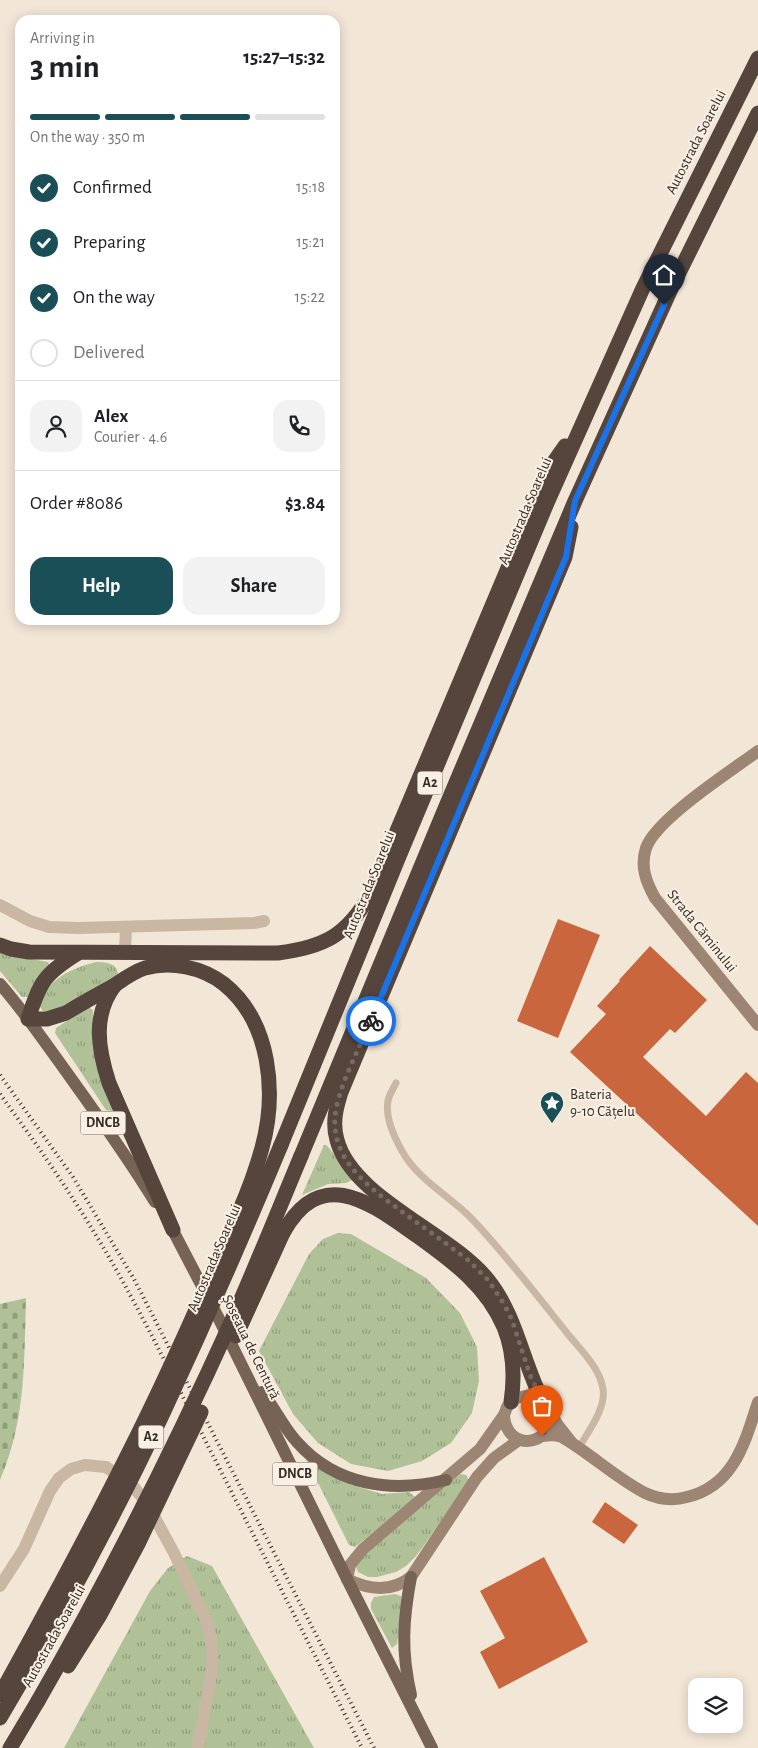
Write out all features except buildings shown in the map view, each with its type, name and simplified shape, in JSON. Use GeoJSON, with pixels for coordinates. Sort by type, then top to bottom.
{"type":"FeatureCollection","features":[{"type":"Feature","properties":{"kind":"highway","name":"Autostrada Soarelui"},"geometry":{"type":"LineString","coordinates":[[0,1718],[82,1573],[163,1413],[234,1258],[514,582],[582,423],[664,246],[758,58]]}},
{"type":"Feature","properties":{"kind":"highway","name":"Autostrada Soarelui"},"geometry":{"type":"LineString","coordinates":[[10,1748],[67,1650],[133,1526],[232,1320],[575,501],[667,298],[758,112]]}},
{"type":"Feature","properties":{"kind":"highway"},"geometry":{"type":"LineString","coordinates":[[0,944],[11,949],[29,952],[278,953],[300,950],[323,943],[345,930],[370,896],[551,466],[582,423]]}},
{"type":"Feature","properties":{"kind":"highway"},"geometry":{"type":"LineString","coordinates":[[546,1405],[530,1375],[512,1320],[488,1280],[468,1260],[381,1196],[361,1178],[342,1152],[337,1141],[335,1117],[345,1083],[566,557],[575,501]]}},
{"type":"Feature","properties":{"kind":"highway"},"geometry":{"type":"LineString","coordinates":[[0,1695],[69,1569],[124,1463],[153,1402],[239,1212],[258,1165],[266,1132],[269,1106],[265,1053],[257,1027],[240,1000],[227,987],[202,971],[168,966],[144,968],[56,1017],[28,1019],[36,993],[43,981],[62,963],[80,952]]}},
{"type":"Feature","properties":{"kind":"highway"},"geometry":{"type":"LineString","coordinates":[[116,984],[107,995],[99,1023],[98,1041],[102,1063],[173,1230]]}},
{"type":"Feature","properties":{"kind":"highway"},"geometry":{"type":"LineString","coordinates":[[38,1701],[73,1660],[138,1544],[283,1233],[293,1217],[310,1201],[330,1195],[363,1200],[376,1207],[468,1275],[481,1290],[503,1326],[512,1355],[514,1369],[508,1408]]}},
{"type":"Feature","properties":{"kind":"main road","name":"Șoseaua de Centură"},"geometry":{"type":"LineString","coordinates":[[0,984],[112,1134],[173,1230],[432,1748]]}},
{"type":"Feature","properties":{"kind":"main road"},"geometry":{"type":"LineString","coordinates":[[243,1368],[297,1442],[316,1460],[337,1472],[361,1482],[388,1486],[424,1485],[446,1480]]}},
{"type":"Feature","properties":{"kind":"main road"},"geometry":{"type":"LineString","coordinates":[[410,1576],[404,1620],[403,1646],[415,1714]]}},
{"type":"Feature","properties":{"kind":"street","name":"Strada Căminului"},"geometry":{"type":"LineString","coordinates":[[758,751],[660,827],[646,846],[643,868],[645,878],[655,898],[758,1025]]}},
{"type":"Feature","properties":{"kind":"street"},"geometry":{"type":"LineString","coordinates":[[0,905],[30,921],[49,927],[126,927],[254,923],[264,920]]}},
{"type":"Feature","properties":{"kind":"street"},"geometry":{"type":"LineString","coordinates":[[125,953],[126,927]]}},
{"type":"Feature","properties":{"kind":"street"},"geometry":{"type":"LineString","coordinates":[[519,1440],[494,1458],[477,1477],[410,1576],[399,1584],[381,1589],[367,1588],[347,1579],[350,1565],[359,1554],[480,1449],[508,1408],[523,1395],[530,1395],[546,1405],[557,1424],[575,1445]]}},
{"type":"Feature","properties":{"kind":"street"},"geometry":{"type":"LineString","coordinates":[[508,1408],[506,1427],[513,1437],[527,1441],[535,1440],[542,1436],[553,1435],[562,1437],[646,1493],[669,1499],[697,1495],[718,1482],[728,1472],[739,1455],[758,1402]]}},
{"type":"Feature","properties":{"kind":"street"},"geometry":{"type":"LineString","coordinates":[[542,1436],[550,1423],[546,1405]]}},
{"type":"Feature","properties":{"kind":"street"},"geometry":{"type":"LineString","coordinates":[[0,1586],[24,1549],[50,1491],[59,1478],[71,1469],[84,1465],[106,1467],[133,1486],[148,1505],[174,1553],[208,1624],[212,1647],[212,1670],[198,1748]]}},
{"type":"Feature","properties":{"kind":"lane"},"geometry":{"type":"LineString","coordinates":[[396,1083],[388,1100],[388,1114],[393,1133],[402,1152],[413,1168],[471,1217],[492,1240],[601,1377],[604,1391],[600,1409],[575,1445]]}},
{"type":"Feature","properties":{"kind":"green space"},"geometry":{"type":"Polygon","coordinates":[[[0,953],[48,962],[51,968],[28,997],[22,997],[0,971],[0,953]]]}},
{"type":"Feature","properties":{"kind":"green space"},"geometry":{"type":"Polygon","coordinates":[[[96,962],[113,965],[118,974],[109,983],[49,1013],[43,1011],[40,1007],[43,998],[53,982],[69,972],[96,962]]]}},
{"type":"Feature","properties":{"kind":"green space"},"geometry":{"type":"Polygon","coordinates":[[[88,1007],[93,1010],[92,1045],[113,1110],[111,1111],[106,1110],[55,1033],[56,1028],[88,1007]]]}},
{"type":"Feature","properties":{"kind":"green space"},"geometry":{"type":"Polygon","coordinates":[[[324,1145],[330,1149],[352,1180],[346,1183],[328,1184],[302,1195],[324,1145]]]}},
{"type":"Feature","properties":{"kind":"green space"},"geometry":{"type":"Polygon","coordinates":[[[338,1233],[351,1234],[426,1278],[460,1313],[477,1347],[479,1381],[472,1413],[451,1443],[422,1461],[388,1471],[351,1464],[318,1443],[293,1414],[259,1351],[309,1254],[323,1239],[338,1233]]]}},
{"type":"Feature","properties":{"kind":"green space"},"geometry":{"type":"Polygon","coordinates":[[[26,1298],[24,1368],[19,1413],[15,1435],[0,1480],[0,1304],[26,1298]]]}},
{"type":"Feature","properties":{"kind":"green space"},"geometry":{"type":"Polygon","coordinates":[[[306,1459],[352,1485],[382,1494],[409,1492],[415,1497],[412,1502],[355,1547],[349,1545],[306,1459]]]}},
{"type":"Feature","properties":{"kind":"green space"},"geometry":{"type":"Polygon","coordinates":[[[460,1474],[466,1475],[469,1480],[425,1544],[406,1566],[396,1572],[377,1577],[368,1577],[358,1572],[356,1567],[362,1556],[460,1474]]]}},
{"type":"Feature","properties":{"kind":"green space"},"geometry":{"type":"Polygon","coordinates":[[[187,1556],[212,1566],[314,1748],[64,1748],[150,1591],[168,1568],[187,1556]]]}},
{"type":"Feature","properties":{"kind":"green space"},"geometry":{"type":"Polygon","coordinates":[[[395,1594],[401,1596],[403,1602],[397,1644],[392,1648],[371,1609],[371,1603],[374,1597],[395,1594]]]}},
{"type":"Feature","properties":{"kind":"railway"},"geometry":{"type":"LineString","coordinates":[[0,1075],[73,1177],[134,1279],[374,1748]]}},
{"type":"Feature","properties":{"kind":"railway"},"geometry":{"type":"LineString","coordinates":[[0,1094],[70,1195],[123,1282],[362,1748]]}},
{"type":"Feature","properties":{"kind":"way so far"},"geometry":{"type":"LineString","coordinates":[[371,1021],[337,1106],[335,1128],[337,1141],[350,1166],[370,1188],[468,1260],[480,1270],[497,1292],[517,1332],[534,1384],[542,1400],[550,1410],[551,1417],[548,1430],[542,1436]]}},
{"type":"Feature","properties":{"kind":"place","name":"Bateria 9-10 Cățelu"},"geometry":{"type":"Point","coordinates":[552,1124]}},
{"type":"Feature","properties":{"kind":"route"},"geometry":{"type":"LineString","coordinates":[[371,1021],[522,657],[566,557],[575,501],[664,305]]}}]}
